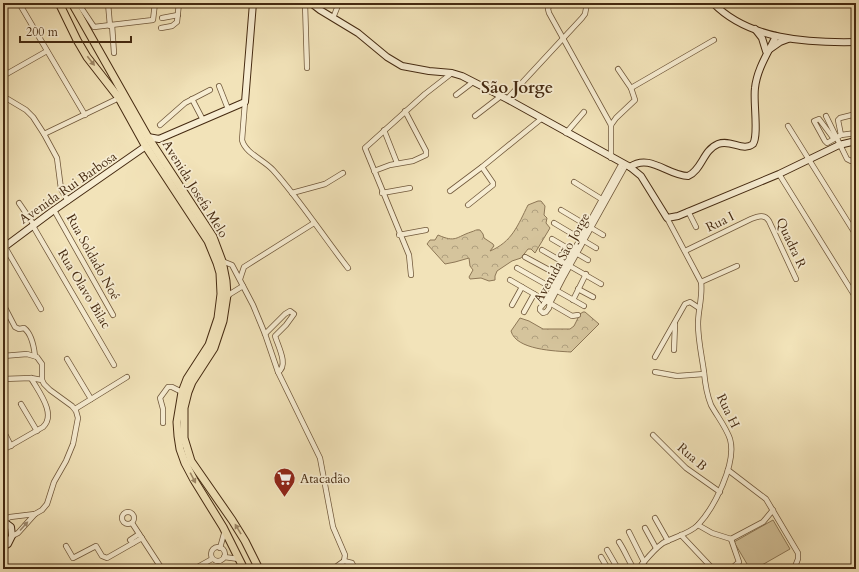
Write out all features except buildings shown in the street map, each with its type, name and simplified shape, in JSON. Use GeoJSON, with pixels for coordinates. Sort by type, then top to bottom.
{"type":"FeatureCollection","features":[{"type":"Feature","properties":{"kind":"main road","name":"Avenida Josefa Melo"},"geometry":{"type":"LineString","coordinates":[[59,3],[87,57],[119,98],[146,146],[208,241],[220,273],[220,308],[213,334],[205,352],[187,380],[182,392],[177,422],[180,449],[194,480],[225,530],[245,569]]}},
{"type":"Feature","properties":{"kind":"main road","name":"Avenida Josefa Melo"},"geometry":{"type":"LineString","coordinates":[[72,3],[80,11],[83,22],[148,137],[212,237],[222,261],[226,281],[226,299],[223,321],[220,334],[211,353],[192,382],[188,392],[184,408],[184,438],[191,461],[232,520],[256,567]]}},
{"type":"Feature","properties":{"kind":"main road"},"geometry":{"type":"LineString","coordinates":[[65,16],[76,29],[82,26],[83,22]]}},
{"type":"Feature","properties":{"kind":"main road"},"geometry":{"type":"LineString","coordinates":[[77,40],[79,34],[84,33],[95,44]]}},
{"type":"Feature","properties":{"kind":"street"},"geometry":{"type":"LineString","coordinates":[[19,3],[85,115]]}},
{"type":"Feature","properties":{"kind":"street"},"geometry":{"type":"LineString","coordinates":[[78,3],[80,11],[94,27],[154,20],[155,3]]}},
{"type":"Feature","properties":{"kind":"street"},"geometry":{"type":"LineString","coordinates":[[108,3],[114,53]]}},
{"type":"Feature","properties":{"kind":"street"},"geometry":{"type":"LineString","coordinates":[[178,15],[164,18],[163,28],[172,26],[176,22],[178,15],[179,3]]}},
{"type":"Feature","properties":{"kind":"street"},"geometry":{"type":"LineString","coordinates":[[253,3],[244,102],[242,136],[244,146],[272,169],[292,193],[348,268]]}},
{"type":"Feature","properties":{"kind":"street"},"geometry":{"type":"LineString","coordinates":[[305,3],[307,68]]}},
{"type":"Feature","properties":{"kind":"street"},"geometry":{"type":"LineString","coordinates":[[311,3],[358,33],[387,57],[402,66],[429,71],[452,73],[462,76],[629,167],[667,218],[701,282],[737,266]]}},
{"type":"Feature","properties":{"kind":"street"},"geometry":{"type":"LineString","coordinates":[[333,18],[339,3]]}},
{"type":"Feature","properties":{"kind":"street"},"geometry":{"type":"LineString","coordinates":[[550,3],[548,9],[549,13],[611,125],[611,158]]}},
{"type":"Feature","properties":{"kind":"street"},"geometry":{"type":"LineString","coordinates":[[475,116],[504,98],[582,18],[585,14],[587,3]]}},
{"type":"Feature","properties":{"kind":"street"},"geometry":{"type":"LineString","coordinates":[[713,3],[732,18],[755,29],[774,35],[789,38],[856,42]]}},
{"type":"Feature","properties":{"kind":"street"},"geometry":{"type":"LineString","coordinates":[[755,29],[762,38],[767,53]]}},
{"type":"Feature","properties":{"kind":"street"},"geometry":{"type":"LineString","coordinates":[[629,167],[642,164],[652,164],[674,173],[688,176],[697,168],[708,151],[717,144],[729,142],[746,147],[754,144],[757,134],[754,110],[755,87],[758,71],[774,35]]}},
{"type":"Feature","properties":{"kind":"street"},"geometry":{"type":"LineString","coordinates":[[767,53],[780,42],[789,38]]}},
{"type":"Feature","properties":{"kind":"street"},"geometry":{"type":"LineString","coordinates":[[631,88],[714,40]]}},
{"type":"Feature","properties":{"kind":"street"},"geometry":{"type":"LineString","coordinates":[[3,76],[47,51]]}},
{"type":"Feature","properties":{"kind":"street"},"geometry":{"type":"LineString","coordinates":[[611,125],[616,118],[635,100],[631,88],[618,69]]}},
{"type":"Feature","properties":{"kind":"street"},"geometry":{"type":"LineString","coordinates":[[411,275],[410,259],[399,235],[365,147],[405,111],[452,73]]}},
{"type":"Feature","properties":{"kind":"street"},"geometry":{"type":"LineString","coordinates":[[456,95],[473,82]]}},
{"type":"Feature","properties":{"kind":"street"},"geometry":{"type":"LineString","coordinates":[[219,86],[228,109]]}},
{"type":"Feature","properties":{"kind":"street"},"geometry":{"type":"LineString","coordinates":[[160,125],[178,108],[210,90]]}},
{"type":"Feature","properties":{"kind":"street"},"geometry":{"type":"LineString","coordinates":[[3,94],[6,98],[26,110],[33,117],[44,134],[57,158],[61,189],[68,200]]}},
{"type":"Feature","properties":{"kind":"street"},"geometry":{"type":"LineString","coordinates":[[44,134],[119,98]]}},
{"type":"Feature","properties":{"kind":"street"},"geometry":{"type":"LineString","coordinates":[[192,99],[203,120]]}},
{"type":"Feature","properties":{"kind":"street"},"geometry":{"type":"LineString","coordinates":[[148,137],[159,139],[244,102]]}},
{"type":"Feature","properties":{"kind":"street"},"geometry":{"type":"LineString","coordinates":[[374,171],[397,163],[413,161],[426,155],[426,151],[405,111]]}},
{"type":"Feature","properties":{"kind":"street"},"geometry":{"type":"LineString","coordinates":[[566,132],[584,112]]}},
{"type":"Feature","properties":{"kind":"street"},"geometry":{"type":"LineString","coordinates":[[837,137],[838,120],[840,118],[856,114]]}},
{"type":"Feature","properties":{"kind":"street"},"geometry":{"type":"LineString","coordinates":[[826,116],[847,159],[854,161]]}},
{"type":"Feature","properties":{"kind":"street"},"geometry":{"type":"LineString","coordinates":[[450,191],[482,168],[541,119]]}},
{"type":"Feature","properties":{"kind":"street"},"geometry":{"type":"LineString","coordinates":[[837,137],[819,119],[814,121],[827,143],[837,137],[856,133]]}},
{"type":"Feature","properties":{"kind":"street"},"geometry":{"type":"LineString","coordinates":[[788,126],[856,235]]}},
{"type":"Feature","properties":{"kind":"street"},"geometry":{"type":"LineString","coordinates":[[384,130],[397,163]]}},
{"type":"Feature","properties":{"kind":"street"},"geometry":{"type":"LineString","coordinates":[[155,148],[159,139]]}},
{"type":"Feature","properties":{"kind":"street"},"geometry":{"type":"LineString","coordinates":[[667,218],[678,216],[779,174],[839,145],[856,141]]}},
{"type":"Feature","properties":{"kind":"street","name":"Avenida Rui Barbosa"},"geometry":{"type":"LineString","coordinates":[[4,248],[33,225],[146,146]]}},
{"type":"Feature","properties":{"kind":"street","name":"Avenida São Jorge"},"geometry":{"type":"LineString","coordinates":[[548,302],[605,199],[629,167]]}},
{"type":"Feature","properties":{"kind":"street"},"geometry":{"type":"LineString","coordinates":[[468,205],[493,184],[482,168]]}},
{"type":"Feature","properties":{"kind":"street"},"geometry":{"type":"LineString","coordinates":[[292,193],[325,184],[343,173]]}},
{"type":"Feature","properties":{"kind":"street"},"geometry":{"type":"LineString","coordinates":[[779,174],[856,298]]}},
{"type":"Feature","properties":{"kind":"street"},"geometry":{"type":"LineString","coordinates":[[574,182],[605,199]]}},
{"type":"Feature","properties":{"kind":"street"},"geometry":{"type":"LineString","coordinates":[[382,192],[410,188]]}},
{"type":"Feature","properties":{"kind":"street","name":"Rua Olavo Bilac"},"geometry":{"type":"LineString","coordinates":[[19,203],[114,365]]}},
{"type":"Feature","properties":{"kind":"street","name":"Rua Soldado Noé"},"geometry":{"type":"LineString","coordinates":[[54,210],[113,315]]}},
{"type":"Feature","properties":{"kind":"street"},"geometry":{"type":"LineString","coordinates":[[561,210],[602,235]]}},
{"type":"Feature","properties":{"kind":"street"},"geometry":{"type":"LineString","coordinates":[[688,211],[696,227]]}},
{"type":"Feature","properties":{"kind":"street","name":"Rua I"},"geometry":{"type":"LineString","coordinates":[[685,251],[751,219],[761,216],[766,217]]}},
{"type":"Feature","properties":{"kind":"street","name":"Quadra R"},"geometry":{"type":"LineString","coordinates":[[766,217],[796,279]]}},
{"type":"Feature","properties":{"kind":"street"},"geometry":{"type":"LineString","coordinates":[[240,279],[244,268],[314,222]]}},
{"type":"Feature","properties":{"kind":"street"},"geometry":{"type":"LineString","coordinates":[[554,223],[596,248]]}},
{"type":"Feature","properties":{"kind":"street"},"geometry":{"type":"LineString","coordinates":[[399,235],[426,230]]}},
{"type":"Feature","properties":{"kind":"street"},"geometry":{"type":"LineString","coordinates":[[552,239],[588,260]]}},
{"type":"Feature","properties":{"kind":"street"},"geometry":{"type":"LineString","coordinates":[[4,248],[41,309]]}},
{"type":"Feature","properties":{"kind":"street"},"geometry":{"type":"LineString","coordinates":[[542,250],[601,284]]}},
{"type":"Feature","properties":{"kind":"street"},"geometry":{"type":"LineString","coordinates":[[525,257],[561,277]]}},
{"type":"Feature","properties":{"kind":"street"},"geometry":{"type":"LineString","coordinates":[[222,261],[244,268]]}},
{"type":"Feature","properties":{"kind":"street"},"geometry":{"type":"LineString","coordinates":[[232,265],[265,334],[278,372],[292,403],[320,458],[333,527],[344,555],[344,561]]}},
{"type":"Feature","properties":{"kind":"street"},"geometry":{"type":"LineString","coordinates":[[517,268],[584,306]]}},
{"type":"Feature","properties":{"kind":"street"},"geometry":{"type":"LineString","coordinates":[[573,300],[586,274]]}},
{"type":"Feature","properties":{"kind":"street"},"geometry":{"type":"LineString","coordinates":[[510,280],[572,316],[578,315]]}},
{"type":"Feature","properties":{"kind":"street","name":"Rua H"},"geometry":{"type":"LineString","coordinates":[[698,525],[720,492],[728,470],[731,446],[730,440],[709,399],[704,374],[698,326],[702,290],[701,282]]}},
{"type":"Feature","properties":{"kind":"street"},"geometry":{"type":"LineString","coordinates":[[226,299],[230,294],[243,286]]}},
{"type":"Feature","properties":{"kind":"street"},"geometry":{"type":"LineString","coordinates":[[512,305],[522,287]]}},
{"type":"Feature","properties":{"kind":"street"},"geometry":{"type":"LineString","coordinates":[[578,289],[593,297]]}},
{"type":"Feature","properties":{"kind":"street"},"geometry":{"type":"LineString","coordinates":[[524,312],[534,294]]}},
{"type":"Feature","properties":{"kind":"street"},"geometry":{"type":"LineString","coordinates":[[655,357],[681,309],[688,302],[699,308]]}},
{"type":"Feature","properties":{"kind":"street"},"geometry":{"type":"LineString","coordinates":[[3,304],[15,326],[19,329],[25,329],[28,332],[33,344],[35,356]]}},
{"type":"Feature","properties":{"kind":"street"},"geometry":{"type":"LineString","coordinates":[[265,334],[285,314],[290,311],[294,314],[286,326],[275,336],[281,353],[283,366],[278,372]]}},
{"type":"Feature","properties":{"kind":"street"},"geometry":{"type":"LineString","coordinates":[[674,350],[675,321]]}},
{"type":"Feature","properties":{"kind":"street"},"geometry":{"type":"LineString","coordinates":[[3,356],[22,354],[35,356],[40,359],[42,364],[42,380],[47,388],[75,409],[78,418],[69,453],[54,482],[46,504],[42,510],[35,514],[18,533],[12,536]]}},
{"type":"Feature","properties":{"kind":"street"},"geometry":{"type":"LineString","coordinates":[[67,359],[91,399]]}},
{"type":"Feature","properties":{"kind":"street"},"geometry":{"type":"LineString","coordinates":[[655,372],[677,376],[704,374]]}},
{"type":"Feature","properties":{"kind":"street"},"geometry":{"type":"LineString","coordinates":[[75,409],[127,377]]}},
{"type":"Feature","properties":{"kind":"street"},"geometry":{"type":"LineString","coordinates":[[3,379],[31,378],[42,380]]}},
{"type":"Feature","properties":{"kind":"street"},"geometry":{"type":"LineString","coordinates":[[3,450],[37,431],[47,423],[49,414],[31,378]]}},
{"type":"Feature","properties":{"kind":"street"},"geometry":{"type":"LineString","coordinates":[[163,423],[163,409],[160,398],[163,393],[168,387],[172,387],[182,392]]}},
{"type":"Feature","properties":{"kind":"street"},"geometry":{"type":"LineString","coordinates":[[21,404],[37,431]]}},
{"type":"Feature","properties":{"kind":"street"},"geometry":{"type":"LineString","coordinates":[[3,430],[11,446]]}},
{"type":"Feature","properties":{"kind":"street","name":"Rua B"},"geometry":{"type":"LineString","coordinates":[[653,435],[686,468],[720,492]]}},
{"type":"Feature","properties":{"kind":"street"},"geometry":{"type":"LineString","coordinates":[[728,470],[766,499],[798,553],[798,559],[794,569]]}},
{"type":"Feature","properties":{"kind":"street"},"geometry":{"type":"LineString","coordinates":[[638,569],[656,548],[698,525],[712,533],[731,539],[763,522],[773,510]]}},
{"type":"Feature","properties":{"kind":"street"},"geometry":{"type":"LineString","coordinates":[[3,547],[8,544],[12,536],[11,527],[3,521],[10,517],[35,514]]}},
{"type":"Feature","properties":{"kind":"street"},"geometry":{"type":"LineString","coordinates":[[655,518],[668,541]]}},
{"type":"Feature","properties":{"kind":"street"},"geometry":{"type":"LineString","coordinates":[[132,523],[162,569]]}},
{"type":"Feature","properties":{"kind":"street"},"geometry":{"type":"LineString","coordinates":[[645,528],[656,548]]}},
{"type":"Feature","properties":{"kind":"street"},"geometry":{"type":"LineString","coordinates":[[194,569],[212,559],[220,561],[223,552],[225,530]]}},
{"type":"Feature","properties":{"kind":"street"},"geometry":{"type":"LineString","coordinates":[[629,532],[643,563],[649,569]]}},
{"type":"Feature","properties":{"kind":"street"},"geometry":{"type":"LineString","coordinates":[[681,535],[713,569]]}},
{"type":"Feature","properties":{"kind":"street"},"geometry":{"type":"LineString","coordinates":[[66,546],[73,558],[96,546],[102,556],[107,558],[133,543],[140,536]]}},
{"type":"Feature","properties":{"kind":"street"},"geometry":{"type":"LineString","coordinates":[[731,539],[739,562],[731,569]]}},
{"type":"Feature","properties":{"kind":"street"},"geometry":{"type":"LineString","coordinates":[[619,542],[626,558],[634,569]]}},
{"type":"Feature","properties":{"kind":"street"},"geometry":{"type":"LineString","coordinates":[[223,552],[233,546]]}},
{"type":"Feature","properties":{"kind":"street"},"geometry":{"type":"LineString","coordinates":[[212,559],[211,555],[214,548],[239,559]]}},
{"type":"Feature","properties":{"kind":"street"},"geometry":{"type":"LineString","coordinates":[[607,550],[618,569]]}},
{"type":"Feature","properties":{"kind":"street"},"geometry":{"type":"LineString","coordinates":[[601,557],[608,569]]}},
{"type":"Feature","properties":{"kind":"street"},"geometry":{"type":"LineString","coordinates":[[333,569],[344,561]]}},
{"type":"Feature","properties":{"kind":"street"},"geometry":{"type":"LineString","coordinates":[[344,561],[352,564],[355,569]]}},
{"type":"Feature","properties":{"kind":"green space"},"geometry":{"type":"Polygon","coordinates":[[[541,201],[545,206],[544,215],[547,218],[546,223],[550,228],[535,253],[531,249],[528,249],[521,258],[512,261],[497,271],[495,280],[489,281],[481,278],[470,279],[469,277],[473,270],[470,266],[469,258],[445,264],[427,244],[430,240],[435,240],[438,235],[452,239],[476,230],[480,230],[484,238],[494,246],[490,251],[504,243],[509,238],[514,232],[528,205],[541,201]]]}},
{"type":"Feature","properties":{"kind":"green space"},"geometry":{"type":"Polygon","coordinates":[[[583,312],[599,324],[571,352],[546,350],[528,346],[514,337],[511,331],[520,318],[543,329],[570,329],[574,326],[580,314],[583,312]]]}},
{"type":"Feature","properties":{"kind":"green space"},"geometry":{"type":"Polygon","coordinates":[[[773,520],[790,549],[755,569],[750,569],[734,542],[773,520]]]}},
{"type":"Feature","properties":{"kind":"place","name":"Atacadão"},"geometry":{"type":"Point","coordinates":[284,498]}},
{"type":"Feature","properties":{"kind":"district","name":"São Jorge"},"geometry":{"type":"Point","coordinates":[517,87]}}]}
